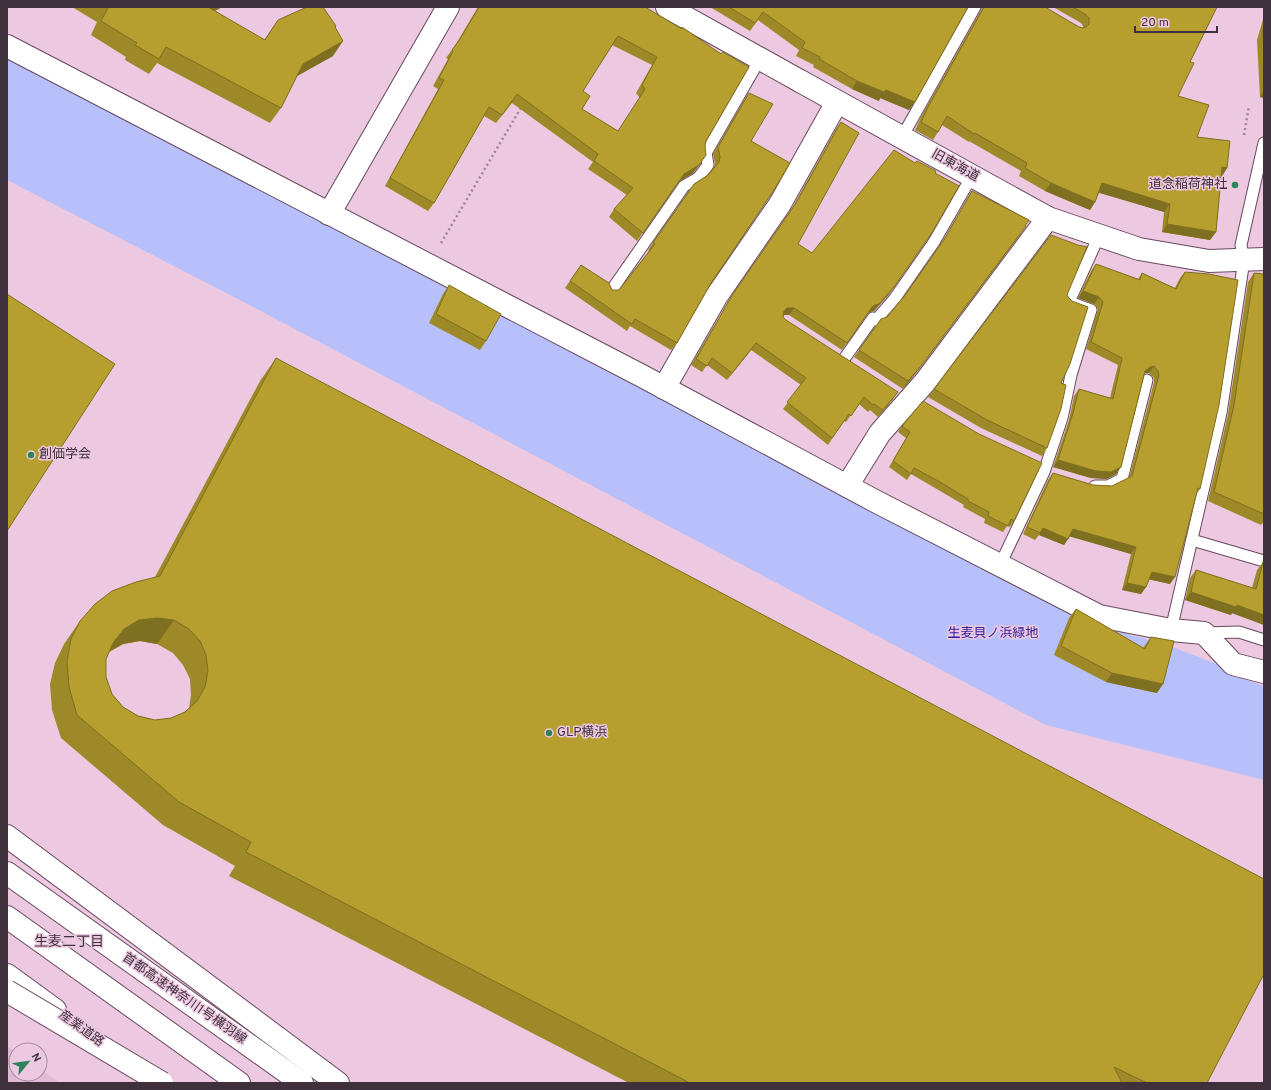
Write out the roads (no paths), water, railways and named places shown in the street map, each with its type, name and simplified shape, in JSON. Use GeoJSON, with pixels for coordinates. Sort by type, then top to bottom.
{"type":"FeatureCollection","features":[{"type":"Feature","properties":{"kind":"main road"},"geometry":{"type":"LineString","coordinates":[[330,214],[448,7]]}},
{"type":"Feature","properties":{"kind":"main road","name":"旧東海道"},"geometry":{"type":"LineString","coordinates":[[667,7],[1048,218],[1147,251],[1209,261],[1254,260]]}},
{"type":"Feature","properties":{"kind":"main road"},"geometry":{"type":"LineString","coordinates":[[7,46],[664,388],[847,486],[1099,616],[1171,630],[1204,633],[1233,664],[1264,672]]}},
{"type":"Feature","properties":{"kind":"main road"},"geometry":{"type":"LineString","coordinates":[[664,388],[716,298],[780,204],[838,102]]}},
{"type":"Feature","properties":{"kind":"main road"},"geometry":{"type":"LineString","coordinates":[[847,486],[880,433],[925,382],[1048,218]]}},
{"type":"Feature","properties":{"kind":"main road"},"geometry":{"type":"LineString","coordinates":[[11,838],[338,1083]]}},
{"type":"Feature","properties":{"kind":"main road","name":"首都高速神奈川1号横羽線"},"geometry":{"type":"LineString","coordinates":[[7,873],[302,1083]]}},
{"type":"Feature","properties":{"kind":"main road"},"geometry":{"type":"LineString","coordinates":[[7,917],[239,1083]]}},
{"type":"Feature","properties":{"kind":"main road"},"geometry":{"type":"LineString","coordinates":[[7,934],[202,1056]]}},
{"type":"Feature","properties":{"kind":"main road"},"geometry":{"type":"LineString","coordinates":[[10,986],[162,1083]]}},
{"type":"Feature","properties":{"kind":"main road","name":"産業道路"},"geometry":{"type":"LineString","coordinates":[[10,986],[154,1083]]}},
{"type":"Feature","properties":{"kind":"lane"},"geometry":{"type":"LineString","coordinates":[[902,137],[975,7]]}},
{"type":"Feature","properties":{"kind":"lane"},"geometry":{"type":"LineString","coordinates":[[610,291],[684,186],[698,178],[708,165],[706,153],[760,59]]}},
{"type":"Feature","properties":{"kind":"lane"},"geometry":{"type":"LineString","coordinates":[[1171,630],[1221,414],[1254,260],[1241,245],[1264,143]]}},
{"type":"Feature","properties":{"kind":"lane"},"geometry":{"type":"LineString","coordinates":[[844,359],[873,318],[876,320],[895,298],[934,242],[972,176]]}},
{"type":"Feature","properties":{"kind":"lane"},"geometry":{"type":"LineString","coordinates":[[1000,565],[1045,468],[1062,418],[1071,375],[1091,310],[1069,302],[1100,236]]}},
{"type":"Feature","properties":{"kind":"lane"},"geometry":{"type":"LineString","coordinates":[[1082,483],[1090,486],[1108,486],[1122,480],[1147,380]]}},
{"type":"Feature","properties":{"kind":"lane"},"geometry":{"type":"LineString","coordinates":[[1192,540],[1264,561]]}},
{"type":"Feature","properties":{"kind":"lane"},"geometry":{"type":"LineString","coordinates":[[1204,633],[1239,632],[1264,640]]}},
{"type":"Feature","properties":{"kind":"place","name":"道念稲荷神社"},"geometry":{"type":"Point","coordinates":[1235,185]}},
{"type":"Feature","properties":{"kind":"place","name":"創価学会"},"geometry":{"type":"Point","coordinates":[31,455]}},
{"type":"Feature","properties":{"kind":"place","name":"GLP横浜"},"geometry":{"type":"Point","coordinates":[549,733]}},
{"type":"Feature","properties":{"kind":"district","name":"生麦二丁目"},"geometry":{"type":"Point","coordinates":[69,942]}},
{"type":"Feature","properties":{"kind":"park label","name":"生麦貝ノ浜緑地"},"geometry":{"type":"Point","coordinates":[993,634]}}]}
